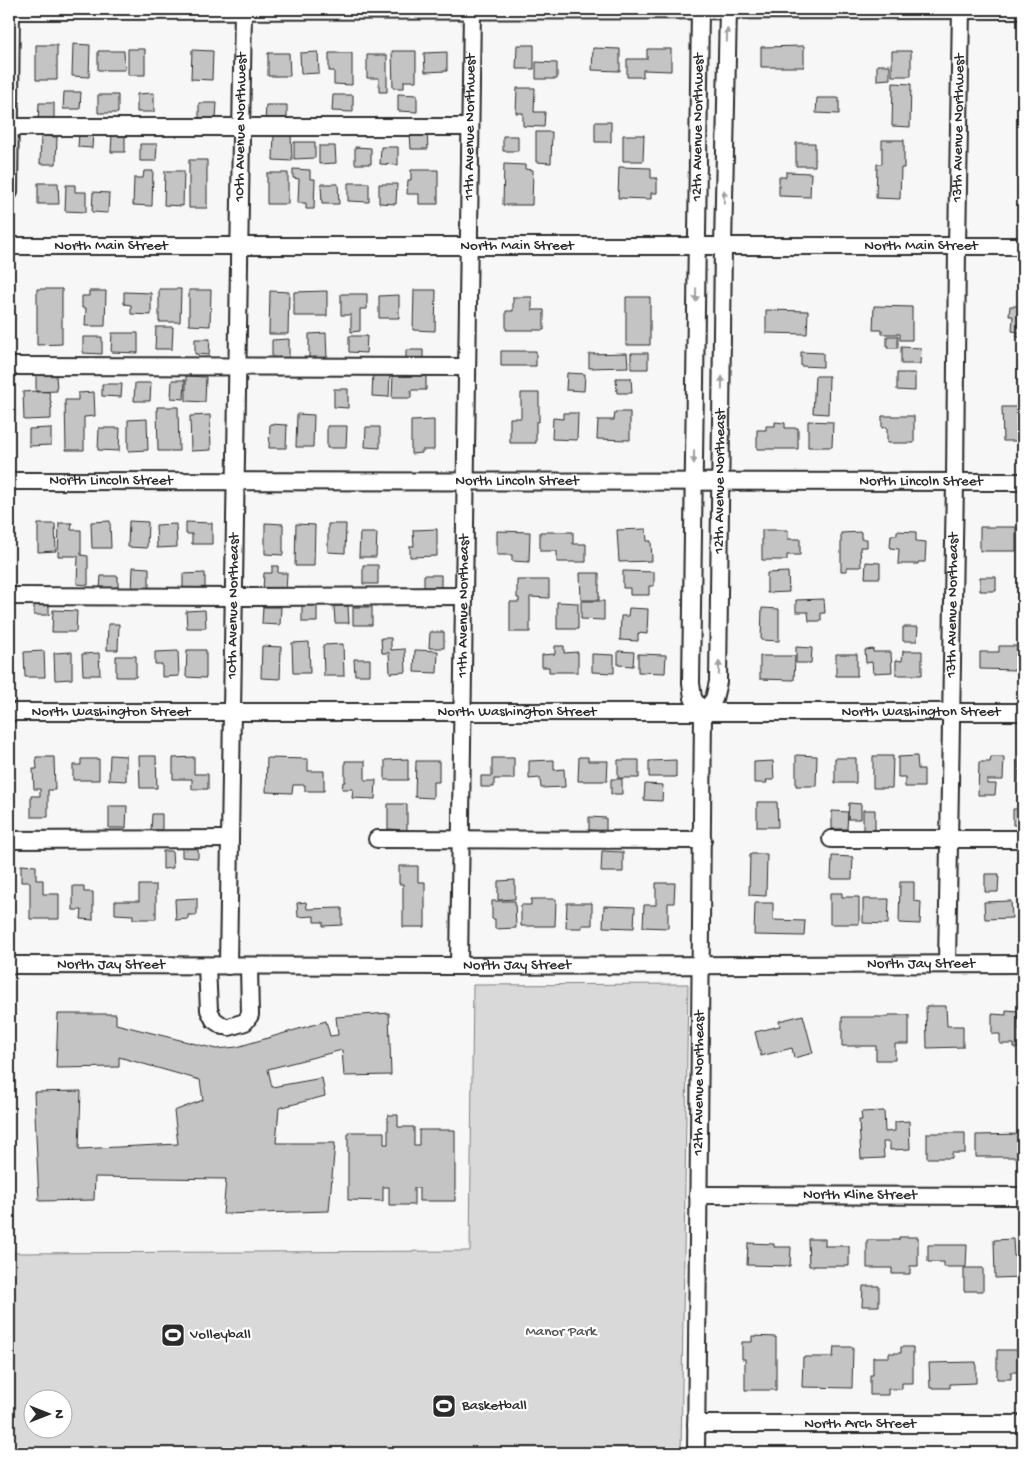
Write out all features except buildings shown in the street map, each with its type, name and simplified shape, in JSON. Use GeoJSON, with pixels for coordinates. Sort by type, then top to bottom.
{"type":"FeatureCollection","features":[{"type":"Feature","properties":{"kind":"street","name":"12th Avenue Northwest"},"geometry":{"type":"LineString","coordinates":[[696,246],[700,9]]}},
{"type":"Feature","properties":{"kind":"street","name":"12th Avenue Northwest"},"geometry":{"type":"LineString","coordinates":[[723,246],[728,9]]}},
{"type":"Feature","properties":{"kind":"street","name":"13th Avenue Northwest"},"geometry":{"type":"LineString","coordinates":[[957,246],[961,9]]}},
{"type":"Feature","properties":{"kind":"street"},"geometry":{"type":"LineString","coordinates":[[9,192],[10,10],[1023,10]]}},
{"type":"Feature","properties":{"kind":"street","name":"10th Avenue Northwest"},"geometry":{"type":"LineString","coordinates":[[239,246],[243,10]]}},
{"type":"Feature","properties":{"kind":"street","name":"11th Avenue Northwest"},"geometry":{"type":"LineString","coordinates":[[469,246],[472,10]]}},
{"type":"Feature","properties":{"kind":"street"},"geometry":{"type":"LineString","coordinates":[[9,127],[470,126]]}},
{"type":"Feature","properties":{"kind":"street","name":"North Main Street"},"geometry":{"type":"LineString","coordinates":[[9,246],[1023,246]]}},
{"type":"Feature","properties":{"kind":"street","name":"10th Avenue Northeast"},"geometry":{"type":"LineString","coordinates":[[228,966],[239,246]]}},
{"type":"Feature","properties":{"kind":"street","name":"11th Avenue Northeast"},"geometry":{"type":"LineString","coordinates":[[459,966],[469,246]]}},
{"type":"Feature","properties":{"kind":"street","name":"12th Avenue Northeast"},"geometry":{"type":"LineString","coordinates":[[696,246],[690,683],[693,698],[703,712],[696,1453]]}},
{"type":"Feature","properties":{"kind":"street","name":"12th Avenue Northeast"},"geometry":{"type":"LineString","coordinates":[[703,712],[714,699],[718,682],[723,246]]}},
{"type":"Feature","properties":{"kind":"street","name":"13th Avenue Northeast"},"geometry":{"type":"LineString","coordinates":[[947,964],[957,246]]}},
{"type":"Feature","properties":{"kind":"street"},"geometry":{"type":"LineString","coordinates":[[9,366],[466,367]]}},
{"type":"Feature","properties":{"kind":"street","name":"North Lincoln Street"},"geometry":{"type":"LineString","coordinates":[[9,481],[1023,482]]}},
{"type":"Feature","properties":{"kind":"street"},"geometry":{"type":"LineString","coordinates":[[9,596],[463,596]]}},
{"type":"Feature","properties":{"kind":"street","name":"North Washington Street"},"geometry":{"type":"LineString","coordinates":[[9,712],[1023,712]]}},
{"type":"Feature","properties":{"kind":"street"},"geometry":{"type":"LineString","coordinates":[[9,840],[230,839]]}},
{"type":"Feature","properties":{"kind":"street"},"geometry":{"type":"LineString","coordinates":[[377,839],[703,840]]}},
{"type":"Feature","properties":{"kind":"street"},"geometry":{"type":"LineString","coordinates":[[831,839],[1023,839]]}},
{"type":"Feature","properties":{"kind":"street","name":"North Jay Street"},"geometry":{"type":"LineString","coordinates":[[9,965],[1023,964]]}},
{"type":"Feature","properties":{"kind":"street"},"geometry":{"type":"LineString","coordinates":[[207,966],[209,1010],[214,1020],[226,1027],[245,1022],[250,1015],[249,966]]}},
{"type":"Feature","properties":{"kind":"street","name":"North Kline Street"},"geometry":{"type":"LineString","coordinates":[[698,1195],[1023,1196]]}},
{"type":"Feature","properties":{"kind":"street","name":"North Arch Street"},"geometry":{"type":"LineString","coordinates":[[696,1424],[1023,1424]]}},
{"type":"Feature","properties":{"kind":"green space","name":"Manor Park"},"geometry":{"type":"Polygon","coordinates":[[[688,984],[681,1453],[9,1453],[9,1253],[470,1251],[473,985],[688,984]]]}},
{"type":"Feature","properties":{"kind":"place","name":"Volleyball"},"geometry":{"type":"Point","coordinates":[173,1335]}},
{"type":"Feature","properties":{"kind":"place","name":"Basketball"},"geometry":{"type":"Point","coordinates":[444,1406]}}]}
